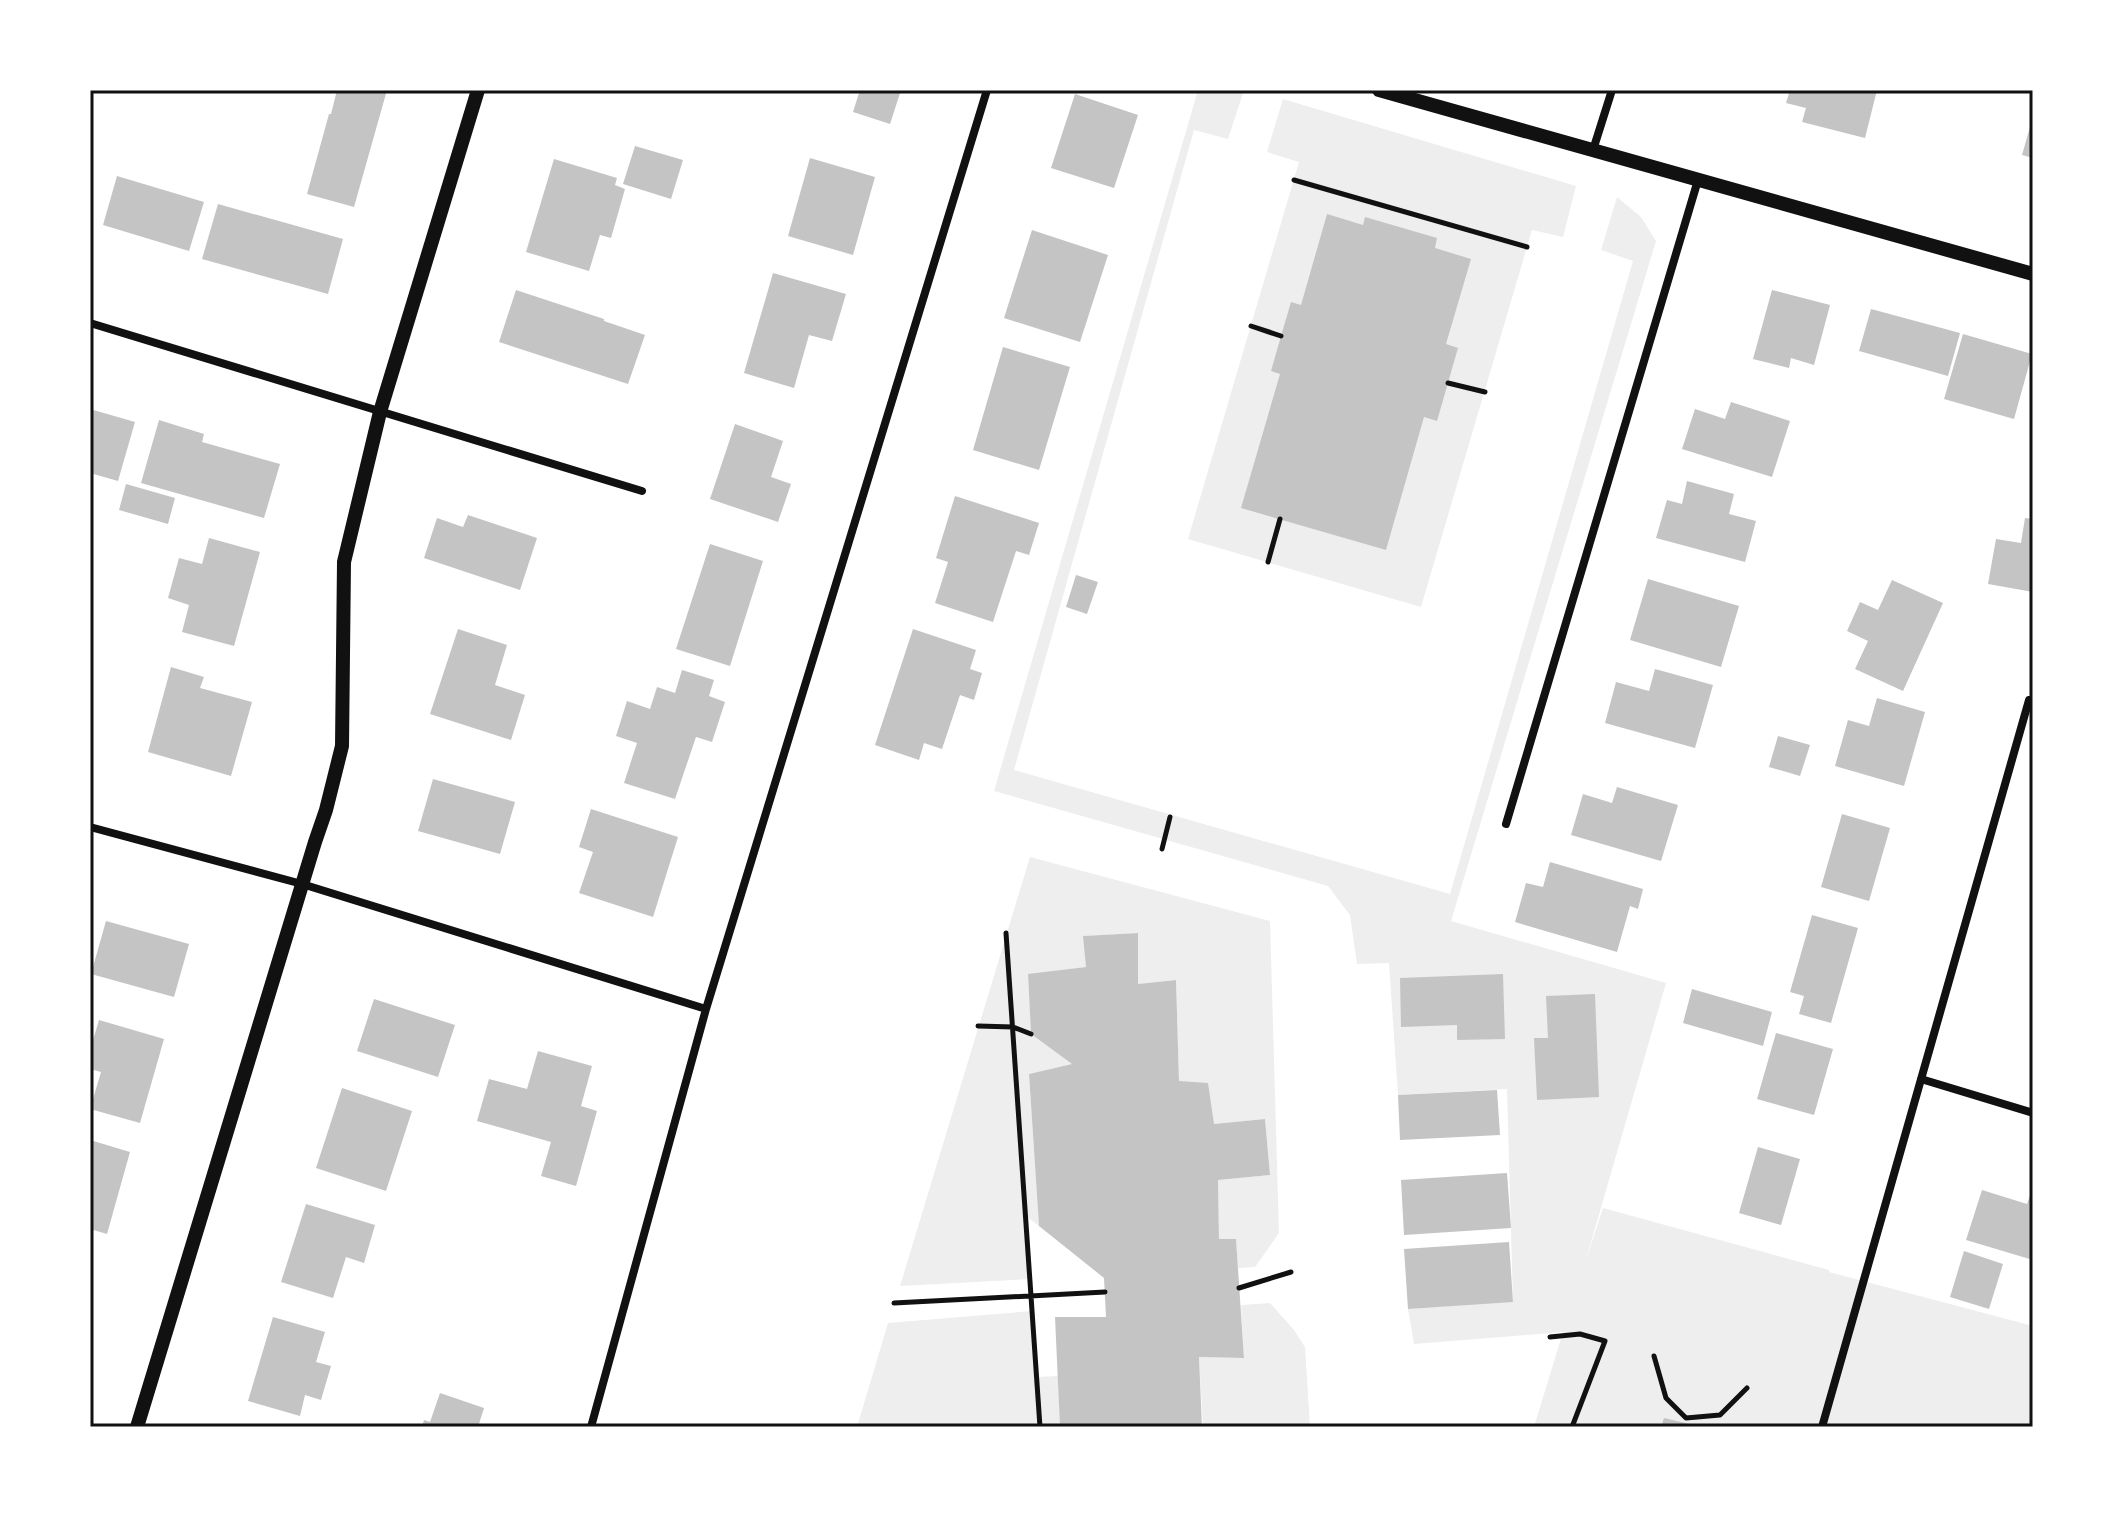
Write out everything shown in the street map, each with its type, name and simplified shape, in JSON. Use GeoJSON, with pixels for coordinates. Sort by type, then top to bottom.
{"type":"FeatureCollection","features":[{"type":"Feature","properties":{"kind":"street"},"geometry":{"type":"LineString","coordinates":[[137,1427],[326,810],[342,746],[344,562],[380,412],[478,90]]}},
{"type":"Feature","properties":{"kind":"street"},"geometry":{"type":"LineString","coordinates":[[591,1427],[706,1009],[987,90]]}},
{"type":"Feature","properties":{"kind":"street"},"geometry":{"type":"LineString","coordinates":[[1379,90],[2033,274]]}},
{"type":"Feature","properties":{"kind":"street"},"geometry":{"type":"LineString","coordinates":[[1593,150],[1612,90]]}},
{"type":"Feature","properties":{"kind":"street"},"geometry":{"type":"LineString","coordinates":[[1506,824],[1698,180]]}},
{"type":"Feature","properties":{"kind":"street"},"geometry":{"type":"LineString","coordinates":[[90,323],[642,491]]}},
{"type":"Feature","properties":{"kind":"street"},"geometry":{"type":"LineString","coordinates":[[1822,1427],[2031,700]]}},
{"type":"Feature","properties":{"kind":"street"},"geometry":{"type":"LineString","coordinates":[[90,827],[302,884],[706,1009]]}},
{"type":"Feature","properties":{"kind":"street"},"geometry":{"type":"LineString","coordinates":[[1921,1079],[2033,1113]]}},
{"type":"Feature","properties":{"kind":"path"},"geometry":{"type":"LineString","coordinates":[[1294,180],[1527,247]]}},
{"type":"Feature","properties":{"kind":"path"},"geometry":{"type":"LineString","coordinates":[[1251,326],[1281,336]]}},
{"type":"Feature","properties":{"kind":"path"},"geometry":{"type":"LineString","coordinates":[[1448,383],[1485,392]]}},
{"type":"Feature","properties":{"kind":"path"},"geometry":{"type":"LineString","coordinates":[[1268,562],[1280,519]]}},
{"type":"Feature","properties":{"kind":"path"},"geometry":{"type":"LineString","coordinates":[[1162,849],[1170,817]]}},
{"type":"Feature","properties":{"kind":"path"},"geometry":{"type":"LineString","coordinates":[[1006,933],[1040,1427]]}},
{"type":"Feature","properties":{"kind":"path"},"geometry":{"type":"LineString","coordinates":[[978,1026],[1013,1027],[1031,1034]]}},
{"type":"Feature","properties":{"kind":"path"},"geometry":{"type":"LineString","coordinates":[[1239,1288],[1291,1272]]}},
{"type":"Feature","properties":{"kind":"path"},"geometry":{"type":"LineString","coordinates":[[894,1303],[1105,1292]]}},
{"type":"Feature","properties":{"kind":"path"},"geometry":{"type":"LineString","coordinates":[[1550,1337],[1580,1334],[1605,1341],[1572,1427]]}},
{"type":"Feature","properties":{"kind":"path"},"geometry":{"type":"LineString","coordinates":[[1654,1356],[1666,1398],[1686,1418],[1720,1415],[1747,1388]]}},
{"type":"Feature","properties":{"kind":"shaded area"},"geometry":{"type":"Polygon","coordinates":[[[1198,90],[1244,90],[1228,139],[1194,130],[1014,770],[1450,894],[1633,261],[1601,250],[1617,197],[1641,217],[1656,241],[1451,921],[1666,983],[1585,1263],[1603,1208],[2033,1326],[2033,1427],[1534,1427],[1563,1332],[1414,1344],[1408,1309],[1513,1301],[1507,1089],[1398,1095],[1389,963],[1357,964],[1350,915],[1328,886],[994,791],[1198,90]]]}},
{"type":"Feature","properties":{"kind":"shaded area"},"geometry":{"type":"Polygon","coordinates":[[[1283,99],[1576,186],[1563,237],[1532,230],[1421,607],[1188,539],[1299,162],[1267,152],[1283,99]]]}},
{"type":"Feature","properties":{"kind":"shaded area"},"geometry":{"type":"Polygon","coordinates":[[[1030,857],[1270,921],[1279,1233],[1255,1267],[1238,1268],[1236,1239],[1219,1239],[1218,1180],[1270,1175],[1265,1119],[1214,1124],[1179,1081],[1176,980],[1138,984],[1138,933],[1084,936],[1086,967],[1028,975],[1031,1034],[1072,1064],[1029,1074],[1039,1226],[1027,1217],[1030,1279],[900,1286],[1030,857]]]}},
{"type":"Feature","properties":{"kind":"shaded area"},"geometry":{"type":"Polygon","coordinates":[[[1270,1303],[1305,1347],[1310,1427],[1203,1427],[1199,1357],[1244,1358],[1241,1305],[1270,1303]]]}},
{"type":"Feature","properties":{"kind":"shaded area"},"geometry":{"type":"Polygon","coordinates":[[[1032,1311],[1037,1377],[1058,1376],[1060,1427],[857,1427],[888,1323],[1032,1311]]]}},
{"type":"Feature","properties":{"kind":"building"},"geometry":{"type":"Polygon","coordinates":[[[337,90],[387,90],[354,207],[307,194],[337,90]]]}},
{"type":"Feature","properties":{"kind":"building"},"geometry":{"type":"Polygon","coordinates":[[[852,90],[901,90],[890,124],[853,112],[859,93],[852,90]]]}},
{"type":"Feature","properties":{"kind":"building"},"geometry":{"type":"Polygon","coordinates":[[[1790,90],[1877,90],[1865,138],[1802,122],[1806,108],[1786,103],[1790,90]]]}},
{"type":"Feature","properties":{"kind":"building"},"geometry":{"type":"Polygon","coordinates":[[[1075,94],[1138,115],[1114,188],[1051,168],[1075,94]]]}},
{"type":"Feature","properties":{"kind":"building"},"geometry":{"type":"Polygon","coordinates":[[[2033,120],[2033,158],[2022,155],[2033,120]]]}},
{"type":"Feature","properties":{"kind":"building"},"geometry":{"type":"Polygon","coordinates":[[[635,146],[683,160],[671,199],[623,184],[635,146]]]}},
{"type":"Feature","properties":{"kind":"building"},"geometry":{"type":"Polygon","coordinates":[[[810,158],[875,177],[853,255],[788,236],[810,158]]]}},
{"type":"Feature","properties":{"kind":"building"},"geometry":{"type":"Polygon","coordinates":[[[554,159],[617,178],[615,185],[625,189],[611,238],[600,235],[589,271],[526,252],[554,159]]]}},
{"type":"Feature","properties":{"kind":"building"},"geometry":{"type":"Polygon","coordinates":[[[117,176],[204,202],[189,251],[103,225],[117,176]]]}},
{"type":"Feature","properties":{"kind":"building"},"geometry":{"type":"Polygon","coordinates":[[[218,204],[343,239],[328,294],[202,259],[218,204]]]}},
{"type":"Feature","properties":{"kind":"building"},"geometry":{"type":"Polygon","coordinates":[[[1327,214],[1363,225],[1365,217],[1437,238],[1435,248],[1471,259],[1446,344],[1458,348],[1437,421],[1424,417],[1386,550],[1241,508],[1280,374],[1271,371],[1281,336],[1291,302],[1301,305],[1327,214]]]}},
{"type":"Feature","properties":{"kind":"building"},"geometry":{"type":"Polygon","coordinates":[[[1032,230],[1108,255],[1080,342],[1004,318],[1032,230]]]}},
{"type":"Feature","properties":{"kind":"building"},"geometry":{"type":"Polygon","coordinates":[[[773,273],[846,294],[832,341],[809,335],[794,388],[744,373],[773,273]]]}},
{"type":"Feature","properties":{"kind":"building"},"geometry":{"type":"Polygon","coordinates":[[[516,290],[645,335],[628,384],[499,342],[516,290]]]}},
{"type":"Feature","properties":{"kind":"building"},"geometry":{"type":"Polygon","coordinates":[[[1772,290],[1830,305],[1814,365],[1791,358],[1789,368],[1753,359],[1772,290]]]}},
{"type":"Feature","properties":{"kind":"building"},"geometry":{"type":"Polygon","coordinates":[[[1871,309],[1960,333],[1948,376],[1859,351],[1871,309]]]}},
{"type":"Feature","properties":{"kind":"building"},"geometry":{"type":"Polygon","coordinates":[[[1963,334],[2032,354],[2014,419],[1944,399],[1963,334]]]}},
{"type":"Feature","properties":{"kind":"building"},"geometry":{"type":"Polygon","coordinates":[[[1003,347],[1070,367],[1039,470],[973,450],[1003,347]]]}},
{"type":"Feature","properties":{"kind":"building"},"geometry":{"type":"Polygon","coordinates":[[[1731,402],[1790,421],[1772,477],[1682,449],[1695,409],[1725,419],[1731,402]]]}},
{"type":"Feature","properties":{"kind":"building"},"geometry":{"type":"Polygon","coordinates":[[[90,409],[135,422],[118,481],[90,473],[90,409]]]}},
{"type":"Feature","properties":{"kind":"building"},"geometry":{"type":"Polygon","coordinates":[[[159,420],[204,434],[202,442],[280,464],[264,518],[141,483],[159,420]]]}},
{"type":"Feature","properties":{"kind":"building"},"geometry":{"type":"Polygon","coordinates":[[[735,424],[783,441],[771,477],[791,484],[778,522],[710,499],[735,424]]]}},
{"type":"Feature","properties":{"kind":"building"},"geometry":{"type":"Polygon","coordinates":[[[1687,481],[1734,494],[1729,514],[1756,521],[1745,562],[1656,538],[1667,500],[1682,504],[1687,481]]]}},
{"type":"Feature","properties":{"kind":"building"},"geometry":{"type":"Polygon","coordinates":[[[126,484],[175,498],[168,524],[119,510],[126,484]]]}},
{"type":"Feature","properties":{"kind":"building"},"geometry":{"type":"Polygon","coordinates":[[[955,496],[1039,523],[1029,555],[1016,551],[993,622],[935,603],[948,562],[936,558],[955,496]]]}},
{"type":"Feature","properties":{"kind":"building"},"geometry":{"type":"Polygon","coordinates":[[[468,515],[537,538],[520,590],[424,558],[437,518],[463,527],[468,515]]]}},
{"type":"Feature","properties":{"kind":"building"},"geometry":{"type":"Polygon","coordinates":[[[2025,518],[2033,519],[2033,592],[1988,584],[1996,539],[2021,543],[2025,518]]]}},
{"type":"Feature","properties":{"kind":"building"},"geometry":{"type":"Polygon","coordinates":[[[209,538],[260,552],[234,646],[182,632],[189,605],[168,598],[179,558],[202,564],[209,538]]]}},
{"type":"Feature","properties":{"kind":"building"},"geometry":{"type":"Polygon","coordinates":[[[710,544],[763,561],[730,666],[676,649],[710,544]]]}},
{"type":"Feature","properties":{"kind":"building"},"geometry":{"type":"Polygon","coordinates":[[[1076,575],[1098,582],[1087,614],[1066,607],[1076,575]]]}},
{"type":"Feature","properties":{"kind":"building"},"geometry":{"type":"Polygon","coordinates":[[[1648,579],[1739,606],[1721,667],[1630,640],[1648,579]]]}},
{"type":"Feature","properties":{"kind":"building"},"geometry":{"type":"Polygon","coordinates":[[[1892,580],[1943,603],[1903,691],[1855,669],[1868,641],[1847,631],[1860,602],[1878,610],[1892,580]]]}},
{"type":"Feature","properties":{"kind":"building"},"geometry":{"type":"Polygon","coordinates":[[[458,629],[507,645],[495,685],[525,695],[511,740],[430,714],[458,629]]]}},
{"type":"Feature","properties":{"kind":"building"},"geometry":{"type":"Polygon","coordinates":[[[913,629],[976,650],[970,669],[982,673],[974,700],[960,695],[942,749],[924,743],[919,760],[875,745],[913,629]]]}},
{"type":"Feature","properties":{"kind":"building"},"geometry":{"type":"Polygon","coordinates":[[[171,667],[204,677],[200,688],[252,702],[231,776],[148,752],[171,667]]]}},
{"type":"Feature","properties":{"kind":"building"},"geometry":{"type":"Polygon","coordinates":[[[1655,669],[1713,685],[1695,748],[1605,723],[1616,682],[1649,691],[1655,669]]]}},
{"type":"Feature","properties":{"kind":"building"},"geometry":{"type":"Polygon","coordinates":[[[682,670],[714,680],[709,696],[725,702],[712,742],[696,737],[675,799],[624,783],[637,743],[616,736],[627,701],[650,709],[657,687],[675,693],[682,670]]]}},
{"type":"Feature","properties":{"kind":"building"},"geometry":{"type":"Polygon","coordinates":[[[1877,698],[1925,712],[1904,786],[1835,766],[1848,720],[1869,726],[1877,698]]]}},
{"type":"Feature","properties":{"kind":"building"},"geometry":{"type":"Polygon","coordinates":[[[1778,736],[1810,745],[1800,776],[1769,767],[1778,736]]]}},
{"type":"Feature","properties":{"kind":"building"},"geometry":{"type":"Polygon","coordinates":[[[433,779],[515,802],[500,854],[418,831],[433,779]]]}},
{"type":"Feature","properties":{"kind":"building"},"geometry":{"type":"Polygon","coordinates":[[[1617,787],[1678,805],[1661,861],[1571,835],[1583,794],[1612,803],[1617,787]]]}},
{"type":"Feature","properties":{"kind":"building"},"geometry":{"type":"Polygon","coordinates":[[[591,809],[678,837],[653,917],[579,893],[593,852],[579,847],[591,809]]]}},
{"type":"Feature","properties":{"kind":"building"},"geometry":{"type":"Polygon","coordinates":[[[1842,814],[1890,828],[1869,901],[1821,887],[1842,814]]]}},
{"type":"Feature","properties":{"kind":"building"},"geometry":{"type":"Polygon","coordinates":[[[1550,862],[1643,889],[1638,909],[1630,906],[1617,952],[1515,922],[1526,883],[1543,887],[1550,862]]]}},
{"type":"Feature","properties":{"kind":"building"},"geometry":{"type":"Polygon","coordinates":[[[1812,915],[1858,928],[1831,1023],[1799,1014],[1804,996],[1790,992],[1812,915]]]}},
{"type":"Feature","properties":{"kind":"building"},"geometry":{"type":"Polygon","coordinates":[[[106,921],[189,944],[174,997],[91,974],[106,921]]]}},
{"type":"Feature","properties":{"kind":"building"},"geometry":{"type":"Polygon","coordinates":[[[1138,933],[1138,984],[1176,980],[1179,1081],[1208,1083],[1214,1124],[1265,1119],[1270,1175],[1218,1180],[1219,1239],[1236,1239],[1244,1358],[1199,1357],[1202,1427],[1060,1427],[1055,1317],[1106,1317],[1104,1278],[1039,1226],[1029,1074],[1072,1064],[1031,1034],[1028,974],[1086,967],[1083,936],[1138,933]]]}},
{"type":"Feature","properties":{"kind":"building"},"geometry":{"type":"Polygon","coordinates":[[[1503,974],[1505,1039],[1457,1040],[1457,1025],[1401,1027],[1400,978],[1503,974]]]}},
{"type":"Feature","properties":{"kind":"building"},"geometry":{"type":"Polygon","coordinates":[[[1692,989],[1772,1012],[1763,1046],[1683,1023],[1692,989]]]}},
{"type":"Feature","properties":{"kind":"building"},"geometry":{"type":"Polygon","coordinates":[[[1595,994],[1599,1097],[1537,1100],[1534,1038],[1548,1038],[1546,996],[1595,994]]]}},
{"type":"Feature","properties":{"kind":"building"},"geometry":{"type":"Polygon","coordinates":[[[374,999],[455,1025],[438,1077],[357,1051],[374,999]]]}},
{"type":"Feature","properties":{"kind":"building"},"geometry":{"type":"Polygon","coordinates":[[[99,1020],[164,1039],[140,1123],[90,1109],[101,1072],[90,1069],[90,1050],[99,1020]]]}},
{"type":"Feature","properties":{"kind":"building"},"geometry":{"type":"Polygon","coordinates":[[[1776,1033],[1833,1049],[1814,1115],[1757,1099],[1776,1033]]]}},
{"type":"Feature","properties":{"kind":"building"},"geometry":{"type":"Polygon","coordinates":[[[538,1051],[592,1066],[581,1106],[597,1111],[576,1186],[541,1176],[551,1142],[477,1121],[489,1079],[527,1089],[538,1051]]]}},
{"type":"Feature","properties":{"kind":"building"},"geometry":{"type":"Polygon","coordinates":[[[342,1088],[412,1111],[386,1191],[316,1168],[342,1088]]]}},
{"type":"Feature","properties":{"kind":"building"},"geometry":{"type":"Polygon","coordinates":[[[1497,1090],[1500,1135],[1400,1140],[1398,1095],[1497,1090]]]}},
{"type":"Feature","properties":{"kind":"building"},"geometry":{"type":"Polygon","coordinates":[[[90,1140],[130,1152],[107,1234],[90,1229],[90,1140]]]}},
{"type":"Feature","properties":{"kind":"building"},"geometry":{"type":"Polygon","coordinates":[[[1758,1147],[1800,1159],[1781,1225],[1739,1213],[1758,1147]]]}},
{"type":"Feature","properties":{"kind":"building"},"geometry":{"type":"Polygon","coordinates":[[[1507,1173],[1511,1228],[1404,1235],[1401,1180],[1507,1173]]]}},
{"type":"Feature","properties":{"kind":"building"},"geometry":{"type":"Polygon","coordinates":[[[2033,1186],[2033,1260],[1966,1240],[1982,1190],[2027,1204],[2033,1186]]]}},
{"type":"Feature","properties":{"kind":"building"},"geometry":{"type":"Polygon","coordinates":[[[306,1204],[375,1225],[364,1263],[346,1257],[333,1298],[281,1282],[306,1204]]]}},
{"type":"Feature","properties":{"kind":"building"},"geometry":{"type":"Polygon","coordinates":[[[1509,1242],[1513,1302],[1408,1309],[1404,1249],[1509,1242]]]}},
{"type":"Feature","properties":{"kind":"building"},"geometry":{"type":"Polygon","coordinates":[[[1964,1251],[2003,1264],[1989,1309],[1950,1297],[1964,1251]]]}},
{"type":"Feature","properties":{"kind":"building"},"geometry":{"type":"Polygon","coordinates":[[[273,1317],[325,1332],[316,1362],[331,1366],[321,1400],[305,1395],[300,1416],[248,1401],[273,1317]]]}},
{"type":"Feature","properties":{"kind":"building"},"geometry":{"type":"Polygon","coordinates":[[[440,1393],[484,1408],[478,1427],[422,1427],[424,1420],[430,1422],[440,1393]]]}},
{"type":"Feature","properties":{"kind":"building"},"geometry":{"type":"Polygon","coordinates":[[[1664,1418],[1698,1426],[1698,1427],[1661,1427],[1664,1418]]]}}]}
